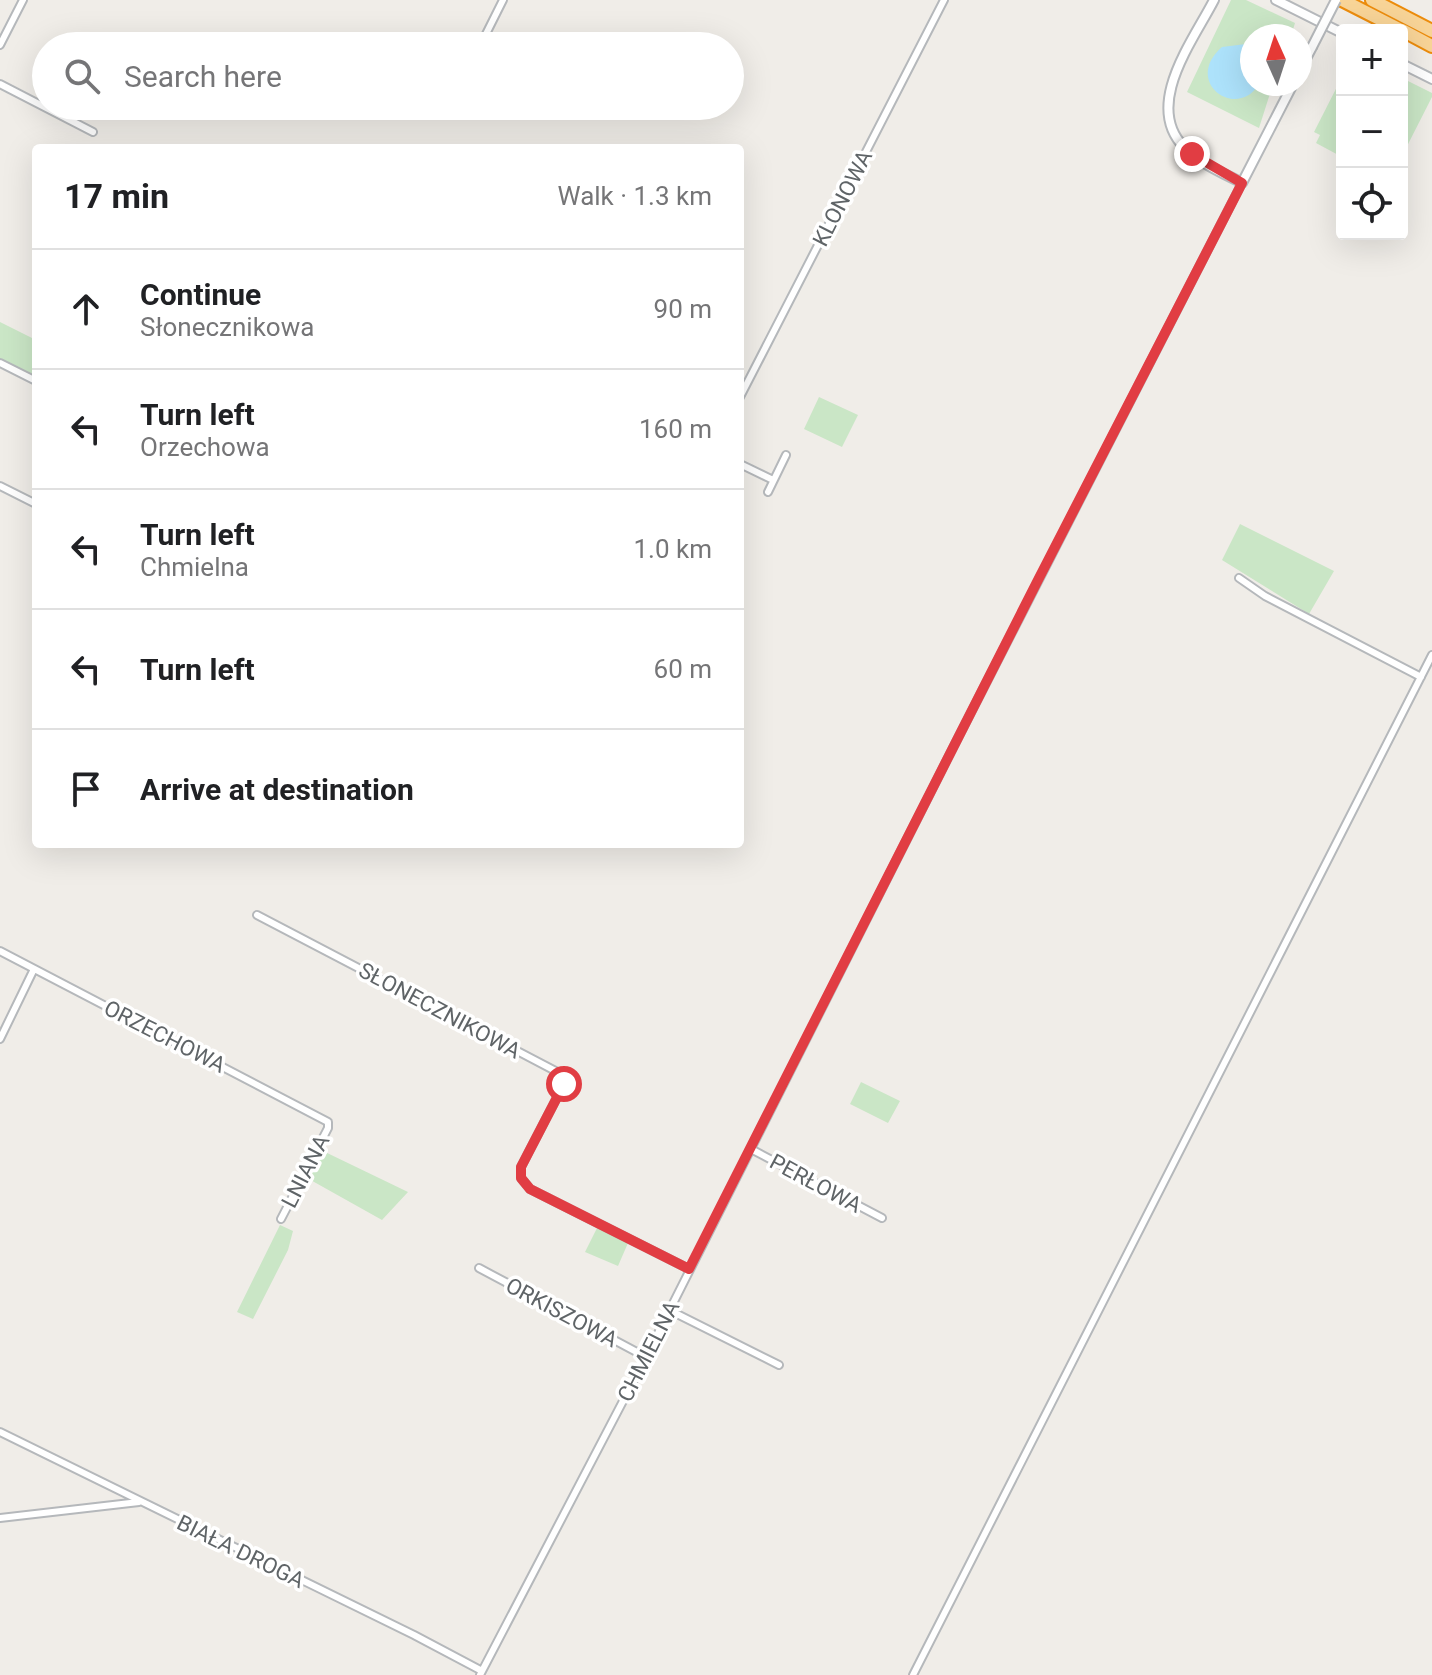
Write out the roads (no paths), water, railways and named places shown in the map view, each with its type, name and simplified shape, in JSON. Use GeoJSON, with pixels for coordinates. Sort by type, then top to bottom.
{"type":"FeatureCollection","features":[{"type":"Feature","properties":{"kind":"highway"},"geometry":{"type":"LineString","coordinates":[[1339,0],[1389,24]]}},
{"type":"Feature","properties":{"kind":"highway"},"geometry":{"type":"LineString","coordinates":[[1372,0],[1432,31]]}},
{"type":"Feature","properties":{"kind":"highway"},"geometry":{"type":"LineString","coordinates":[[1408,33],[1432,46]]}},
{"type":"Feature","properties":{"kind":"street"},"geometry":{"type":"LineString","coordinates":[[1,40],[23,0]]}},
{"type":"Feature","properties":{"kind":"street"},"geometry":{"type":"LineString","coordinates":[[487,32],[503,0]]}},
{"type":"Feature","properties":{"kind":"street","name":"KLONOWA"},"geometry":{"type":"LineString","coordinates":[[744,389],[944,0]]}},
{"type":"Feature","properties":{"kind":"street"},"geometry":{"type":"LineString","coordinates":[[1214,0],[1173,81],[1167,115],[1174,134],[1192,154],[1242,183]]}},
{"type":"Feature","properties":{"kind":"street"},"geometry":{"type":"LineString","coordinates":[[1276,0],[1336,30]]}},
{"type":"Feature","properties":{"kind":"street"},"geometry":{"type":"LineString","coordinates":[[1312,47],[1339,0]]}},
{"type":"Feature","properties":{"kind":"street"},"geometry":{"type":"LineString","coordinates":[[1408,67],[1432,79]]}},
{"type":"Feature","properties":{"kind":"street"},"geometry":{"type":"LineString","coordinates":[[0,84],[32,101]]}},
{"type":"Feature","properties":{"kind":"street","name":"CHMIELNA"},"geometry":{"type":"LineString","coordinates":[[481,1673],[646,1357],[978,698],[1287,96]]}},
{"type":"Feature","properties":{"kind":"street"},"geometry":{"type":"LineString","coordinates":[[70,120],[93,132]]}},
{"type":"Feature","properties":{"kind":"street"},"geometry":{"type":"LineString","coordinates":[[0,363],[32,379]]}},
{"type":"Feature","properties":{"kind":"street"},"geometry":{"type":"LineString","coordinates":[[768,492],[786,455]]}},
{"type":"Feature","properties":{"kind":"street"},"geometry":{"type":"LineString","coordinates":[[744,466],[773,480]]}},
{"type":"Feature","properties":{"kind":"street"},"geometry":{"type":"LineString","coordinates":[[0,486],[32,502]]}},
{"type":"Feature","properties":{"kind":"street"},"geometry":{"type":"LineString","coordinates":[[1239,578],[1265,596],[1421,677]]}},
{"type":"Feature","properties":{"kind":"street"},"geometry":{"type":"LineString","coordinates":[[913,1675],[1432,655]]}},
{"type":"Feature","properties":{"kind":"street","name":"SŁONECZNIKOWA"},"geometry":{"type":"LineString","coordinates":[[257,915],[565,1076],[564,1084],[521,1167],[521,1178],[530,1189],[689,1269]]}},
{"type":"Feature","properties":{"kind":"street","name":"ORZECHOWA"},"geometry":{"type":"LineString","coordinates":[[0,951],[328,1122]]}},
{"type":"Feature","properties":{"kind":"street"},"geometry":{"type":"LineString","coordinates":[[0,1039],[34,969]]}},
{"type":"Feature","properties":{"kind":"street","name":"LNIANA"},"geometry":{"type":"LineString","coordinates":[[281,1219],[328,1128],[328,1122]]}},
{"type":"Feature","properties":{"kind":"street","name":"PERŁOWA"},"geometry":{"type":"LineString","coordinates":[[751,1149],[882,1218]]}},
{"type":"Feature","properties":{"kind":"street","name":"ORKISZOWA"},"geometry":{"type":"LineString","coordinates":[[479,1268],[646,1357]]}},
{"type":"Feature","properties":{"kind":"street"},"geometry":{"type":"LineString","coordinates":[[669,1310],[779,1365]]}},
{"type":"Feature","properties":{"kind":"street","name":"BIAŁA DROGA"},"geometry":{"type":"LineString","coordinates":[[0,1432],[414,1635],[481,1673]]}},
{"type":"Feature","properties":{"kind":"street"},"geometry":{"type":"LineString","coordinates":[[0,1518],[141,1502]]}},
{"type":"Feature","properties":{"kind":"water"},"geometry":{"type":"Polygon","coordinates":[[[1240,45],[1240,96],[1245,96],[1238,99],[1227,98],[1210,84],[1208,73],[1211,60],[1222,47],[1240,45]]]}}]}
